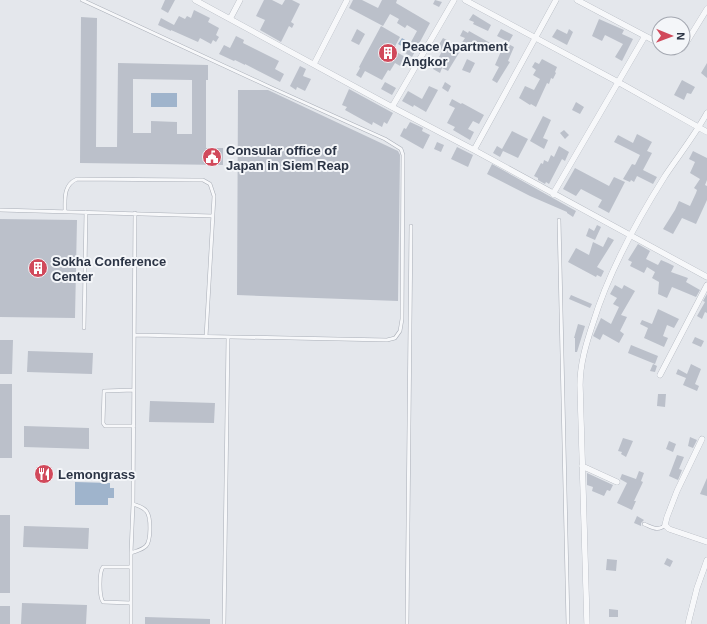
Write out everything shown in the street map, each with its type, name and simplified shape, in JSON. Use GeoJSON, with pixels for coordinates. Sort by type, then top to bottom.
{"type":"FeatureCollection","features":[{"type":"Feature","properties":{"kind":"street"},"geometry":{"type":"LineString","coordinates":[[195,0],[707,277]]}},
{"type":"Feature","properties":{"kind":"street"},"geometry":{"type":"LineString","coordinates":[[230,19],[240,0]]}},
{"type":"Feature","properties":{"kind":"street"},"geometry":{"type":"LineString","coordinates":[[314,64],[347,0]]}},
{"type":"Feature","properties":{"kind":"street"},"geometry":{"type":"LineString","coordinates":[[392,107],[454,0]]}},
{"type":"Feature","properties":{"kind":"street"},"geometry":{"type":"LineString","coordinates":[[465,0],[618,82],[707,132]]}},
{"type":"Feature","properties":{"kind":"street"},"geometry":{"type":"LineString","coordinates":[[474,150],[556,0]]}},
{"type":"Feature","properties":{"kind":"street"},"geometry":{"type":"LineString","coordinates":[[577,0],[651,39]]}},
{"type":"Feature","properties":{"kind":"street"},"geometry":{"type":"LineString","coordinates":[[691,35],[707,9]]}},
{"type":"Feature","properties":{"kind":"street"},"geometry":{"type":"LineString","coordinates":[[554,194],[645,36]]}},
{"type":"Feature","properties":{"kind":"street"},"geometry":{"type":"LineString","coordinates":[[586,624],[580,380],[582,361],[599,302],[630,236],[665,177],[707,113]]}},
{"type":"Feature","properties":{"kind":"street"},"geometry":{"type":"LineString","coordinates":[[660,375],[707,285]]}},
{"type":"Feature","properties":{"kind":"street"},"geometry":{"type":"LineString","coordinates":[[702,439],[677,491],[664,525],[669,529],[707,542]]}},
{"type":"Feature","properties":{"kind":"street"},"geometry":{"type":"LineString","coordinates":[[582,466],[618,482]]}},
{"type":"Feature","properties":{"kind":"street"},"geometry":{"type":"LineString","coordinates":[[688,624],[697,588],[707,560]]}},
{"type":"Feature","properties":{"kind":"lane"},"geometry":{"type":"LineString","coordinates":[[82,0],[385,139],[395,144],[402,152],[402,319],[398,335],[395,338],[387,340],[135,335]]}},
{"type":"Feature","properties":{"kind":"lane"},"geometry":{"type":"LineString","coordinates":[[65,212],[67,187],[77,179],[203,180],[210,184],[213,189],[214,196],[206,337]]}},
{"type":"Feature","properties":{"kind":"lane"},"geometry":{"type":"LineString","coordinates":[[0,210],[213,216]]}},
{"type":"Feature","properties":{"kind":"lane"},"geometry":{"type":"LineString","coordinates":[[84,328],[86,212]]}},
{"type":"Feature","properties":{"kind":"lane"},"geometry":{"type":"LineString","coordinates":[[131,624],[131,553],[134,504],[135,213]]}},
{"type":"Feature","properties":{"kind":"lane"},"geometry":{"type":"LineString","coordinates":[[559,220],[568,624]]}},
{"type":"Feature","properties":{"kind":"lane"},"geometry":{"type":"LineString","coordinates":[[407,624],[411,226]]}},
{"type":"Feature","properties":{"kind":"lane"},"geometry":{"type":"LineString","coordinates":[[224,624],[228,338]]}},
{"type":"Feature","properties":{"kind":"lane"},"geometry":{"type":"LineString","coordinates":[[134,390],[104,391],[103,423],[105,426],[134,426]]}},
{"type":"Feature","properties":{"kind":"lane"},"geometry":{"type":"LineString","coordinates":[[131,553],[146,546],[149,539],[148,513],[145,509],[134,504]]}},
{"type":"Feature","properties":{"kind":"lane"},"geometry":{"type":"LineString","coordinates":[[644,524],[657,529],[662,528],[664,525]]}},
{"type":"Feature","properties":{"kind":"lane"},"geometry":{"type":"LineString","coordinates":[[131,566],[103,567],[101,569],[100,576],[101,596],[103,602],[131,603]]}},
{"type":"Feature","properties":{"kind":"water"},"geometry":{"type":"Polygon","coordinates":[[[402,38],[410,43],[407,49],[398,44],[402,38]]]}},
{"type":"Feature","properties":{"kind":"water"},"geometry":{"type":"Polygon","coordinates":[[[151,93],[177,93],[177,107],[151,107],[151,93]]]}},
{"type":"Feature","properties":{"kind":"water"},"geometry":{"type":"Polygon","coordinates":[[[75,482],[110,483],[110,488],[114,488],[114,498],[108,498],[108,505],[75,505],[75,482]]]}},
{"type":"Feature","properties":{"kind":"building"},"geometry":{"type":"Polygon","coordinates":[[[165,0],[175,0],[168,13],[161,9],[165,0]]]}},
{"type":"Feature","properties":{"kind":"building"},"geometry":{"type":"Polygon","coordinates":[[[264,0],[272,0],[282,5],[285,0],[292,0],[300,4],[291,22],[294,24],[292,28],[289,26],[281,42],[260,30],[265,20],[256,16],[264,0]]]}},
{"type":"Feature","properties":{"kind":"building"},"geometry":{"type":"Polygon","coordinates":[[[353,0],[362,0],[378,8],[382,0],[397,0],[396,3],[430,23],[412,57],[405,53],[417,31],[407,25],[405,28],[397,23],[399,19],[390,14],[383,26],[349,8],[353,0]]]}},
{"type":"Feature","properties":{"kind":"building"},"geometry":{"type":"Polygon","coordinates":[[[435,0],[442,2],[439,7],[433,4],[435,0]]]}},
{"type":"Feature","properties":{"kind":"building"},"geometry":{"type":"Polygon","coordinates":[[[194,10],[210,18],[208,22],[219,28],[216,35],[219,37],[216,42],[213,40],[211,44],[200,38],[198,42],[158,25],[161,18],[174,25],[179,16],[185,19],[187,16],[191,18],[194,10]]]}},
{"type":"Feature","properties":{"kind":"building"},"geometry":{"type":"Polygon","coordinates":[[[473,14],[491,25],[488,31],[473,24],[474,22],[469,20],[473,14]]]}},
{"type":"Feature","properties":{"kind":"building"},"geometry":{"type":"Polygon","coordinates":[[[81,17],[97,18],[96,147],[117,147],[118,63],[208,65],[208,80],[206,80],[206,148],[223,148],[223,165],[80,163],[81,17]],[[133,79],[133,133],[151,133],[151,121],[177,122],[177,134],[192,134],[192,80],[133,79]]]}},
{"type":"Feature","properties":{"kind":"building"},"geometry":{"type":"Polygon","coordinates":[[[599,19],[624,30],[622,34],[633,39],[622,61],[615,57],[623,44],[605,35],[602,41],[592,36],[599,19]]]}},
{"type":"Feature","properties":{"kind":"building"},"geometry":{"type":"Polygon","coordinates":[[[381,26],[400,37],[393,50],[407,58],[402,67],[395,63],[390,71],[388,70],[382,80],[365,71],[361,78],[356,75],[360,68],[359,67],[381,26]]]}},
{"type":"Feature","properties":{"kind":"building"},"geometry":{"type":"Polygon","coordinates":[[[357,29],[365,34],[359,45],[351,41],[357,29]]]}},
{"type":"Feature","properties":{"kind":"building"},"geometry":{"type":"Polygon","coordinates":[[[501,29],[513,35],[509,42],[497,36],[501,29]]]}},
{"type":"Feature","properties":{"kind":"building"},"geometry":{"type":"Polygon","coordinates":[[[557,29],[567,34],[569,29],[573,32],[567,45],[552,37],[557,29]]]}},
{"type":"Feature","properties":{"kind":"building"},"geometry":{"type":"Polygon","coordinates":[[[463,30],[468,33],[469,31],[492,44],[489,50],[478,44],[473,52],[461,44],[465,38],[460,36],[463,30]]]}},
{"type":"Feature","properties":{"kind":"building"},"geometry":{"type":"Polygon","coordinates":[[[236,36],[244,40],[243,43],[279,61],[275,69],[284,74],[280,82],[245,64],[219,54],[224,45],[230,48],[236,36]]]}},
{"type":"Feature","properties":{"kind":"building"},"geometry":{"type":"Polygon","coordinates":[[[443,38],[462,48],[448,71],[442,68],[440,73],[433,69],[442,51],[437,48],[443,38]]]}},
{"type":"Feature","properties":{"kind":"building"},"geometry":{"type":"Polygon","coordinates":[[[505,42],[514,47],[508,61],[510,62],[497,83],[492,80],[499,67],[495,65],[505,42]]]}},
{"type":"Feature","properties":{"kind":"building"},"geometry":{"type":"Polygon","coordinates":[[[467,59],[475,63],[470,73],[462,70],[467,59]]]}},
{"type":"Feature","properties":{"kind":"building"},"geometry":{"type":"Polygon","coordinates":[[[542,59],[557,67],[553,79],[551,78],[549,84],[547,83],[536,107],[519,98],[525,86],[534,90],[540,79],[533,75],[536,70],[532,67],[535,62],[539,64],[542,59]]]}},
{"type":"Feature","properties":{"kind":"building"},"geometry":{"type":"Polygon","coordinates":[[[707,63],[707,78],[701,73],[707,63]]]}},
{"type":"Feature","properties":{"kind":"building"},"geometry":{"type":"Polygon","coordinates":[[[300,66],[306,69],[303,76],[311,79],[305,91],[297,87],[296,90],[290,86],[300,66]]]}},
{"type":"Feature","properties":{"kind":"building"},"geometry":{"type":"Polygon","coordinates":[[[682,80],[695,87],[691,94],[687,93],[684,100],[674,95],[682,80]]]}},
{"type":"Feature","properties":{"kind":"building"},"geometry":{"type":"Polygon","coordinates":[[[385,82],[396,88],[392,95],[381,89],[385,82]]]}},
{"type":"Feature","properties":{"kind":"building"},"geometry":{"type":"Polygon","coordinates":[[[445,82],[451,86],[448,92],[442,88],[445,82]]]}},
{"type":"Feature","properties":{"kind":"building"},"geometry":{"type":"Polygon","coordinates":[[[429,86],[438,90],[426,112],[414,105],[413,107],[402,101],[408,91],[422,99],[429,86]]]}},
{"type":"Feature","properties":{"kind":"building"},"geometry":{"type":"Polygon","coordinates":[[[349,89],[393,113],[387,124],[384,122],[382,127],[373,122],[372,125],[345,110],[347,107],[342,105],[349,89]]]}},
{"type":"Feature","properties":{"kind":"building"},"geometry":{"type":"Polygon","coordinates":[[[238,90],[268,90],[398,151],[400,155],[398,301],[237,295],[238,90]]]}},
{"type":"Feature","properties":{"kind":"building"},"geometry":{"type":"Polygon","coordinates":[[[452,99],[484,115],[479,124],[473,121],[468,129],[474,132],[470,140],[453,130],[455,127],[447,123],[455,108],[449,105],[452,99]]]}},
{"type":"Feature","properties":{"kind":"building"},"geometry":{"type":"Polygon","coordinates":[[[576,102],[584,107],[580,114],[572,110],[576,102]]]}},
{"type":"Feature","properties":{"kind":"building"},"geometry":{"type":"Polygon","coordinates":[[[543,116],[551,120],[543,138],[548,140],[544,149],[530,141],[543,116]]]}},
{"type":"Feature","properties":{"kind":"building"},"geometry":{"type":"Polygon","coordinates":[[[410,122],[423,128],[422,131],[430,135],[423,149],[400,136],[404,128],[406,129],[410,122]]]}},
{"type":"Feature","properties":{"kind":"building"},"geometry":{"type":"Polygon","coordinates":[[[564,130],[569,135],[565,139],[560,133],[564,130]]]}},
{"type":"Feature","properties":{"kind":"building"},"geometry":{"type":"Polygon","coordinates":[[[512,131],[528,139],[518,158],[503,151],[500,157],[493,153],[497,146],[502,149],[512,131]]]}},
{"type":"Feature","properties":{"kind":"building"},"geometry":{"type":"Polygon","coordinates":[[[637,134],[652,142],[647,151],[652,153],[643,170],[657,177],[653,184],[637,176],[634,182],[623,179],[632,164],[635,165],[640,155],[614,142],[618,135],[633,143],[637,134]]]}},
{"type":"Feature","properties":{"kind":"building"},"geometry":{"type":"Polygon","coordinates":[[[437,142],[444,145],[441,152],[434,149],[437,142]]]}},
{"type":"Feature","properties":{"kind":"building"},"geometry":{"type":"Polygon","coordinates":[[[559,146],[569,152],[565,161],[562,159],[549,184],[546,182],[545,184],[534,176],[541,163],[543,164],[544,160],[548,162],[551,155],[554,157],[559,146]]]}},
{"type":"Feature","properties":{"kind":"building"},"geometry":{"type":"Polygon","coordinates":[[[457,147],[473,155],[468,167],[451,159],[457,147]]]}},
{"type":"Feature","properties":{"kind":"building"},"geometry":{"type":"Polygon","coordinates":[[[693,151],[707,158],[707,180],[705,185],[707,186],[707,200],[696,224],[682,218],[673,234],[663,229],[679,201],[690,206],[697,190],[694,188],[700,179],[690,173],[695,162],[689,159],[693,151]]]}},
{"type":"Feature","properties":{"kind":"building"},"geometry":{"type":"Polygon","coordinates":[[[492,164],[576,211],[573,217],[567,212],[530,196],[487,174],[492,164]]]}},
{"type":"Feature","properties":{"kind":"building"},"geometry":{"type":"Polygon","coordinates":[[[575,168],[609,186],[614,177],[625,182],[609,213],[598,207],[602,200],[581,189],[576,196],[563,189],[575,168]]]}},
{"type":"Feature","properties":{"kind":"building","name":"Sokha Conference Center"},"geometry":{"type":"Polygon","coordinates":[[[0,219],[77,220],[75,318],[0,317],[0,219]]]}},
{"type":"Feature","properties":{"kind":"building"},"geometry":{"type":"Polygon","coordinates":[[[597,225],[601,227],[595,240],[586,236],[589,228],[594,231],[597,225]]]}},
{"type":"Feature","properties":{"kind":"building"},"geometry":{"type":"Polygon","coordinates":[[[608,237],[614,240],[597,267],[604,271],[601,277],[597,275],[596,277],[568,262],[576,248],[589,255],[593,242],[603,247],[608,237]]]}},
{"type":"Feature","properties":{"kind":"building"},"geometry":{"type":"Polygon","coordinates":[[[638,244],[650,251],[646,259],[658,265],[661,260],[668,263],[674,266],[671,272],[688,278],[686,282],[700,290],[696,297],[672,287],[667,298],[658,294],[659,282],[652,278],[655,272],[647,267],[644,273],[630,266],[632,262],[628,260],[638,244]]]}},
{"type":"Feature","properties":{"kind":"building"},"geometry":{"type":"Polygon","coordinates":[[[615,285],[622,289],[624,285],[635,291],[621,315],[627,317],[620,331],[624,334],[619,343],[603,334],[600,340],[593,336],[601,318],[611,324],[619,307],[613,304],[617,298],[610,294],[615,285]]]}},
{"type":"Feature","properties":{"kind":"building"},"geometry":{"type":"Polygon","coordinates":[[[707,294],[707,313],[705,312],[702,319],[697,316],[705,302],[703,301],[707,294]]]}},
{"type":"Feature","properties":{"kind":"building"},"geometry":{"type":"Polygon","coordinates":[[[571,295],[592,304],[590,308],[569,299],[571,295]]]}},
{"type":"Feature","properties":{"kind":"building"},"geometry":{"type":"Polygon","coordinates":[[[658,309],[679,319],[674,328],[667,325],[663,336],[668,338],[664,347],[644,338],[648,328],[640,324],[642,320],[652,324],[658,309]]]}},
{"type":"Feature","properties":{"kind":"building"},"geometry":{"type":"Polygon","coordinates":[[[578,324],[585,326],[577,352],[575,352],[574,338],[578,324]]]}},
{"type":"Feature","properties":{"kind":"building"},"geometry":{"type":"Polygon","coordinates":[[[695,337],[704,341],[701,347],[692,343],[695,337]]]}},
{"type":"Feature","properties":{"kind":"building"},"geometry":{"type":"Polygon","coordinates":[[[0,340],[13,340],[12,374],[0,374],[0,340]]]}},
{"type":"Feature","properties":{"kind":"building"},"geometry":{"type":"Polygon","coordinates":[[[631,345],[658,356],[655,364],[628,353],[631,345]]]}},
{"type":"Feature","properties":{"kind":"building"},"geometry":{"type":"Polygon","coordinates":[[[28,351],[93,353],[92,374],[27,372],[28,351]]]}},
{"type":"Feature","properties":{"kind":"building"},"geometry":{"type":"Polygon","coordinates":[[[653,364],[657,366],[655,372],[650,371],[653,364]]]}},
{"type":"Feature","properties":{"kind":"building"},"geometry":{"type":"Polygon","coordinates":[[[691,364],[701,369],[695,384],[699,386],[697,391],[683,385],[686,378],[676,374],[678,369],[687,374],[691,364]]]}},
{"type":"Feature","properties":{"kind":"building"},"geometry":{"type":"Polygon","coordinates":[[[0,384],[12,384],[12,458],[0,458],[0,384]]]}},
{"type":"Feature","properties":{"kind":"building"},"geometry":{"type":"Polygon","coordinates":[[[658,394],[666,394],[665,407],[657,406],[658,394]]]}},
{"type":"Feature","properties":{"kind":"building"},"geometry":{"type":"Polygon","coordinates":[[[150,401],[215,403],[214,423],[149,422],[150,401]]]}},
{"type":"Feature","properties":{"kind":"building"},"geometry":{"type":"Polygon","coordinates":[[[24,426],[89,428],[89,449],[24,447],[24,426]]]}},
{"type":"Feature","properties":{"kind":"building"},"geometry":{"type":"Polygon","coordinates":[[[690,437],[697,440],[693,448],[688,446],[690,437]]]}},
{"type":"Feature","properties":{"kind":"building"},"geometry":{"type":"Polygon","coordinates":[[[623,438],[633,441],[626,457],[621,454],[622,452],[618,451],[623,438]]]}},
{"type":"Feature","properties":{"kind":"building"},"geometry":{"type":"Polygon","coordinates":[[[669,441],[676,444],[673,452],[666,449],[669,441]]]}},
{"type":"Feature","properties":{"kind":"building"},"geometry":{"type":"Polygon","coordinates":[[[677,455],[684,457],[679,469],[682,470],[678,480],[669,476],[677,455]]]}},
{"type":"Feature","properties":{"kind":"building"},"geometry":{"type":"Polygon","coordinates":[[[639,471],[644,473],[641,481],[643,482],[634,501],[636,501],[632,510],[617,503],[627,483],[620,479],[622,474],[636,479],[639,471]]]}},
{"type":"Feature","properties":{"kind":"building"},"geometry":{"type":"Polygon","coordinates":[[[587,473],[613,485],[610,491],[607,490],[604,496],[592,491],[593,487],[587,485],[587,473]]]}},
{"type":"Feature","properties":{"kind":"building"},"geometry":{"type":"Polygon","coordinates":[[[707,478],[707,496],[700,494],[707,478]]]}},
{"type":"Feature","properties":{"kind":"building"},"geometry":{"type":"Polygon","coordinates":[[[0,515],[10,515],[10,593],[0,593],[0,515]]]}},
{"type":"Feature","properties":{"kind":"building"},"geometry":{"type":"Polygon","coordinates":[[[637,516],[644,520],[641,523],[641,526],[634,523],[637,516]]]}},
{"type":"Feature","properties":{"kind":"building"},"geometry":{"type":"Polygon","coordinates":[[[24,526],[89,528],[88,549],[23,547],[24,526]]]}},
{"type":"Feature","properties":{"kind":"building"},"geometry":{"type":"Polygon","coordinates":[[[667,558],[673,561],[670,567],[664,564],[667,558]]]}},
{"type":"Feature","properties":{"kind":"building"},"geometry":{"type":"Polygon","coordinates":[[[607,559],[617,560],[616,571],[606,570],[607,559]]]}},
{"type":"Feature","properties":{"kind":"building"},"geometry":{"type":"Polygon","coordinates":[[[22,603],[87,605],[86,624],[21,624],[22,603]]]}},
{"type":"Feature","properties":{"kind":"building"},"geometry":{"type":"Polygon","coordinates":[[[0,606],[10,606],[10,624],[0,624],[0,606]]]}},
{"type":"Feature","properties":{"kind":"building"},"geometry":{"type":"Polygon","coordinates":[[[609,609],[618,610],[618,617],[609,617],[609,609]]]}},
{"type":"Feature","properties":{"kind":"building"},"geometry":{"type":"Polygon","coordinates":[[[145,617],[210,619],[210,624],[145,624],[145,617]]]}},
{"type":"Feature","properties":{"kind":"place","name":"Peace Apartment Angkor"},"geometry":{"type":"Point","coordinates":[388,53]}},
{"type":"Feature","properties":{"kind":"place","name":"Consular office of Japan in Siem Reap"},"geometry":{"type":"Point","coordinates":[212,157]}},
{"type":"Feature","properties":{"kind":"place","name":"Sokha Conference Center"},"geometry":{"type":"Point","coordinates":[38,268]}},
{"type":"Feature","properties":{"kind":"place","name":"Lemongrass"},"geometry":{"type":"Point","coordinates":[44,474]}}]}
